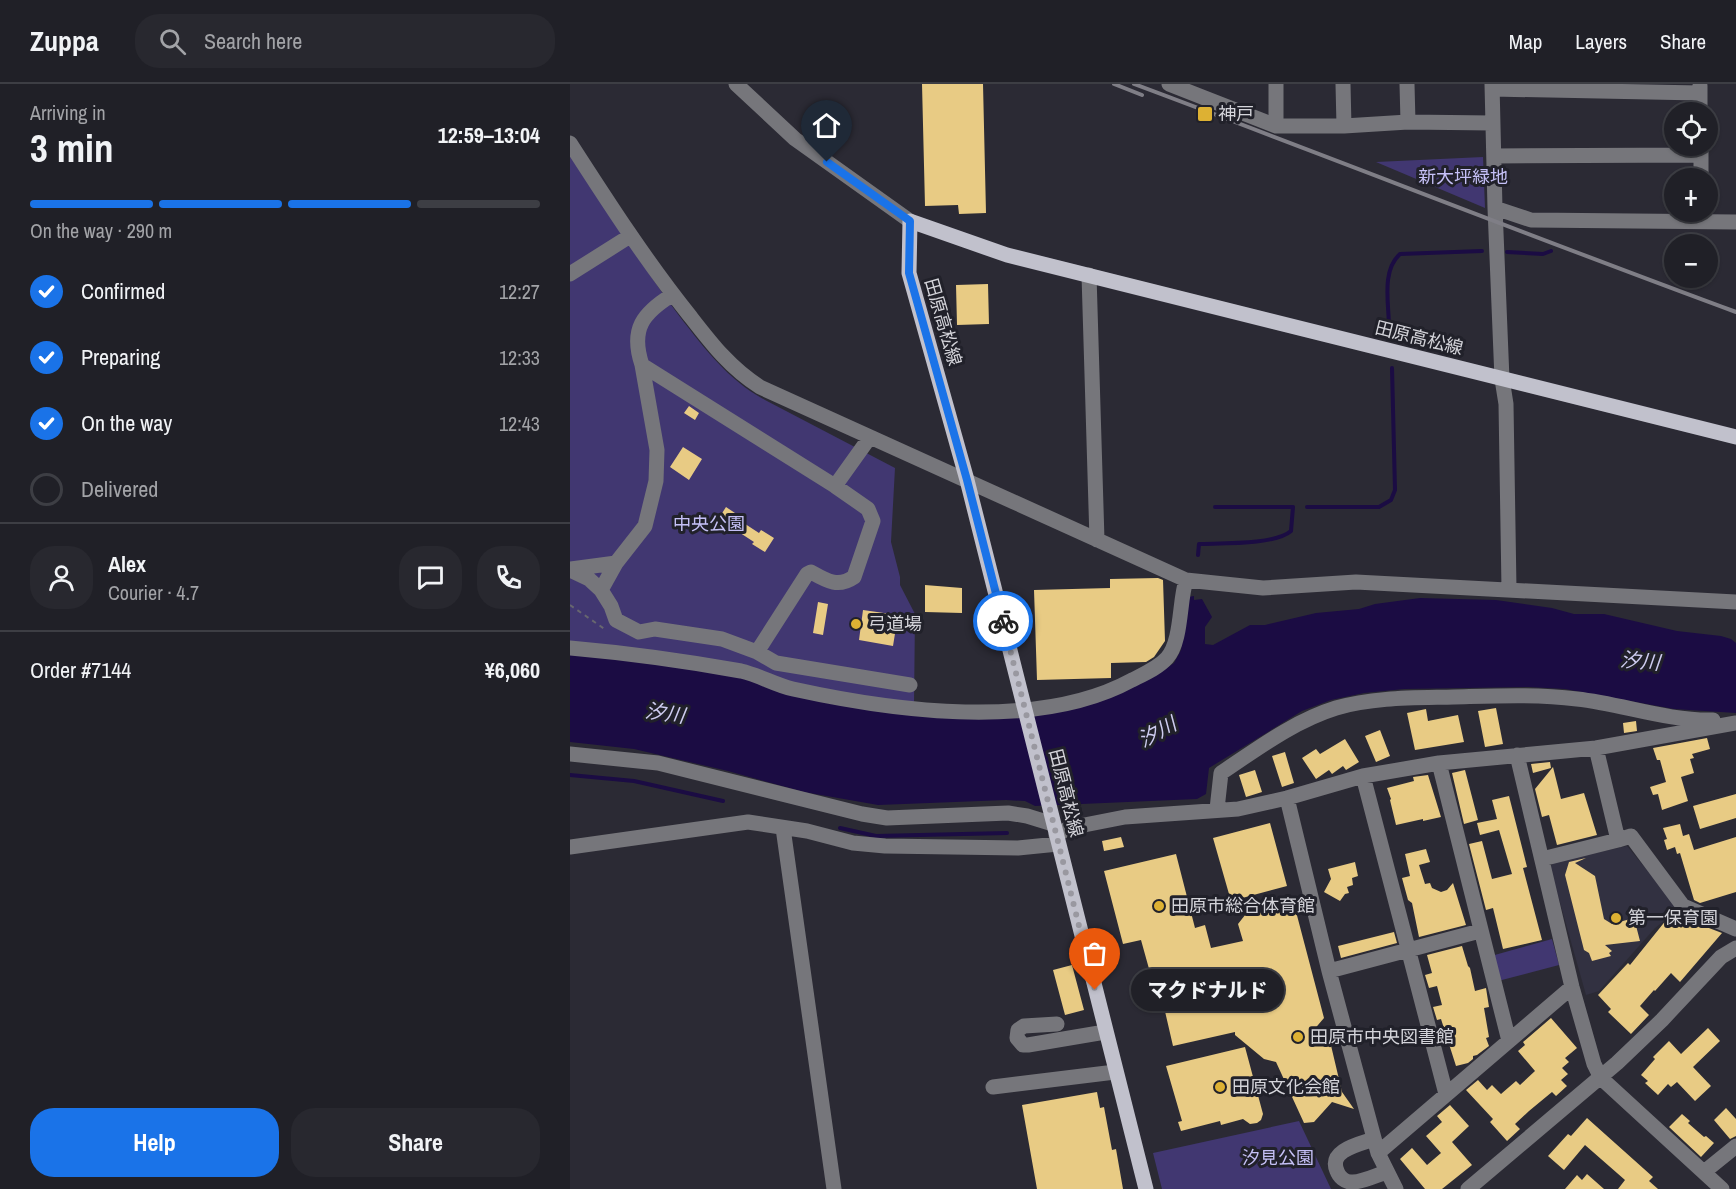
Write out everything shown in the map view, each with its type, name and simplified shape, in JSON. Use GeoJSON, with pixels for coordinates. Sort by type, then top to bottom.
{"type":"FeatureCollection","features":[{"type":"Feature","properties":{"kind":"main road","name":"田原高松線"},"geometry":{"type":"LineString","coordinates":[[1146,1189],[967,480],[909,273],[910,221],[1007,255],[1736,437]]}},
{"type":"Feature","properties":{"kind":"street"},"geometry":{"type":"LineString","coordinates":[[736,84],[795,139],[910,221]]}},
{"type":"Feature","properties":{"kind":"street"},"geometry":{"type":"LineString","coordinates":[[1169,84],[1205,91],[1276,126],[1344,126],[1408,122],[1492,123]]}},
{"type":"Feature","properties":{"kind":"street"},"geometry":{"type":"LineString","coordinates":[[1276,84],[1276,126]]}},
{"type":"Feature","properties":{"kind":"street"},"geometry":{"type":"LineString","coordinates":[[1343,84],[1344,126]]}},
{"type":"Feature","properties":{"kind":"street"},"geometry":{"type":"LineString","coordinates":[[1407,84],[1408,122]]}},
{"type":"Feature","properties":{"kind":"street"},"geometry":{"type":"LineString","coordinates":[[1509,589],[1506,404],[1502,379],[1492,87],[1700,88]]}},
{"type":"Feature","properties":{"kind":"street"},"geometry":{"type":"LineString","coordinates":[[570,143],[630,236],[672,295],[725,360],[744,377],[760,387],[1186,580],[1263,588],[1356,582],[1736,602]]}},
{"type":"Feature","properties":{"kind":"street"},"geometry":{"type":"LineString","coordinates":[[1494,156],[1664,151]]}},
{"type":"Feature","properties":{"kind":"street"},"geometry":{"type":"LineString","coordinates":[[1495,208],[1531,220],[1664,218]]}},
{"type":"Feature","properties":{"kind":"street"},"geometry":{"type":"LineString","coordinates":[[1718,219],[1736,222]]}},
{"type":"Feature","properties":{"kind":"street"},"geometry":{"type":"LineString","coordinates":[[570,274],[630,236]]}},
{"type":"Feature","properties":{"kind":"street"},"geometry":{"type":"LineString","coordinates":[[1089,275],[1097,540]]}},
{"type":"Feature","properties":{"kind":"street"},"geometry":{"type":"LineString","coordinates":[[601,590],[616,563],[645,526],[656,481],[657,450],[638,352],[641,324],[652,307],[672,295]]}},
{"type":"Feature","properties":{"kind":"street"},"geometry":{"type":"LineString","coordinates":[[642,365],[835,486],[868,509],[872,515],[873,521],[854,577],[838,584],[829,583],[812,572],[807,574],[757,652]]}},
{"type":"Feature","properties":{"kind":"street"},"geometry":{"type":"LineString","coordinates":[[835,486],[870,437]]}},
{"type":"Feature","properties":{"kind":"street"},"geometry":{"type":"LineString","coordinates":[[570,570],[616,563]]}},
{"type":"Feature","properties":{"kind":"street"},"geometry":{"type":"LineString","coordinates":[[570,570],[589,579],[601,590],[616,620],[639,632],[655,630],[722,639],[757,652],[776,663],[910,684]]}},
{"type":"Feature","properties":{"kind":"street"},"geometry":{"type":"LineString","coordinates":[[570,648],[619,652],[745,672],[790,688],[892,707],[961,712],[1026,711],[1098,696],[1136,678],[1166,659],[1176,640],[1186,580]]}},
{"type":"Feature","properties":{"kind":"street"},"geometry":{"type":"LineString","coordinates":[[1217,809],[1221,773],[1266,742],[1336,708],[1377,700],[1555,697],[1600,702],[1677,719],[1736,721]]}},
{"type":"Feature","properties":{"kind":"street"},"geometry":{"type":"LineString","coordinates":[[570,848],[748,822],[807,831],[853,843],[885,846],[1017,848],[1055,829],[1125,816],[1238,809],[1287,798],[1363,776],[1439,763],[1596,748],[1736,721]]}},
{"type":"Feature","properties":{"kind":"street"},"geometry":{"type":"LineString","coordinates":[[1596,748],[1618,840]]}},
{"type":"Feature","properties":{"kind":"street"},"geometry":{"type":"LineString","coordinates":[[570,754],[658,763],[862,814],[887,818],[1008,813],[1027,816],[1055,829]]}},
{"type":"Feature","properties":{"kind":"street"},"geometry":{"type":"LineString","coordinates":[[1516,755],[1572,987],[1594,1064],[1601,1078],[1722,1189]]}},
{"type":"Feature","properties":{"kind":"street"},"geometry":{"type":"LineString","coordinates":[[1439,763],[1509,1041]]}},
{"type":"Feature","properties":{"kind":"street"},"geometry":{"type":"LineString","coordinates":[[1363,776],[1446,1094]]}},
{"type":"Feature","properties":{"kind":"street"},"geometry":{"type":"LineString","coordinates":[[1287,798],[1329,971],[1376,1146],[1396,1189]]}},
{"type":"Feature","properties":{"kind":"street"},"geometry":{"type":"LineString","coordinates":[[783,828],[834,1189]]}},
{"type":"Feature","properties":{"kind":"street"},"geometry":{"type":"LineString","coordinates":[[1542,859],[1631,836],[1683,906],[1736,929]]}},
{"type":"Feature","properties":{"kind":"street"},"geometry":{"type":"LineString","coordinates":[[1329,971],[1480,931]]}},
{"type":"Feature","properties":{"kind":"street"},"geometry":{"type":"LineString","coordinates":[[1468,1189],[1601,1078],[1662,1020],[1720,957],[1736,948]]}},
{"type":"Feature","properties":{"kind":"street"},"geometry":{"type":"LineString","coordinates":[[1387,1172],[1348,1182],[1341,1178],[1335,1164],[1342,1152],[1376,1146],[1446,1094],[1572,987]]}},
{"type":"Feature","properties":{"kind":"street"},"geometry":{"type":"LineString","coordinates":[[1057,1024],[1024,1026],[1018,1030],[1017,1038],[1023,1045],[1028,1045],[1105,1032]]}},
{"type":"Feature","properties":{"kind":"street"},"geometry":{"type":"LineString","coordinates":[[993,1087],[1115,1072]]}},
{"type":"Feature","properties":{"kind":"street"},"geometry":{"type":"LineString","coordinates":[[1704,1172],[1736,1146]]}},
{"type":"Feature","properties":{"kind":"shaded area","name":"第一保育園"},"geometry":{"type":"Polygon","coordinates":[[[1627,846],[1679,909],[1655,928],[1599,991],[1586,995],[1550,867],[1554,862],[1627,846]]]}},
{"type":"Feature","properties":{"kind":"green space","name":"中央公園"},"geometry":{"type":"Polygon","coordinates":[[[570,151],[665,297],[699,341],[728,373],[765,400],[895,468],[891,542],[900,585],[915,614],[914,705],[570,643],[570,151]]]}},
{"type":"Feature","properties":{"kind":"green space","name":"新大坪緑地"},"geometry":{"type":"Polygon","coordinates":[[[1483,157],[1485,208],[1376,162],[1483,157]]]}},
{"type":"Feature","properties":{"kind":"green space"},"geometry":{"type":"Polygon","coordinates":[[[1552,939],[1559,965],[1498,981],[1491,956],[1552,939]]]}},
{"type":"Feature","properties":{"kind":"green space","name":"汐見公園"},"geometry":{"type":"Polygon","coordinates":[[[1299,1121],[1331,1189],[1162,1189],[1153,1153],[1299,1121]]]}},
{"type":"Feature","properties":{"kind":"water","name":"汐川"},"geometry":{"type":"Polygon","coordinates":[[[1194,596],[1194,600],[1202,599],[1212,617],[1205,627],[1205,644],[1213,645],[1250,625],[1265,625],[1316,613],[1359,609],[1375,604],[1420,598],[1496,600],[1552,608],[1574,614],[1604,614],[1677,631],[1721,636],[1736,643],[1736,713],[1674,709],[1565,689],[1529,687],[1404,689],[1364,693],[1331,700],[1302,711],[1209,768],[1206,794],[1197,799],[1035,806],[1025,801],[1006,800],[878,805],[804,792],[634,749],[570,742],[570,652],[618,656],[987,717],[1153,677],[1174,663],[1181,650],[1188,597],[1194,596]]]}},
{"type":"Feature","properties":{"kind":"building"},"geometry":{"type":"Polygon","coordinates":[[[922,84],[983,84],[986,213],[959,214],[958,205],[925,206],[922,84]]]}},
{"type":"Feature","properties":{"kind":"building"},"geometry":{"type":"Polygon","coordinates":[[[988,284],[989,324],[957,325],[956,285],[988,284]]]}},
{"type":"Feature","properties":{"kind":"building"},"geometry":{"type":"Polygon","coordinates":[[[689,406],[699,413],[695,420],[684,413],[689,406]]]}},
{"type":"Feature","properties":{"kind":"building"},"geometry":{"type":"Polygon","coordinates":[[[683,447],[702,459],[689,480],[670,467],[683,447]]]}},
{"type":"Feature","properties":{"kind":"building"},"geometry":{"type":"Polygon","coordinates":[[[726,507],[738,515],[736,518],[759,533],[761,530],[774,538],[765,552],[731,527],[729,529],[717,521],[726,507]]]}},
{"type":"Feature","properties":{"kind":"building"},"geometry":{"type":"Polygon","coordinates":[[[1158,578],[1163,580],[1165,641],[1154,657],[1146,662],[1111,663],[1111,678],[1037,680],[1034,590],[1110,588],[1110,579],[1158,578]]]}},
{"type":"Feature","properties":{"kind":"building"},"geometry":{"type":"Polygon","coordinates":[[[925,585],[962,588],[962,613],[925,612],[925,585]]]}},
{"type":"Feature","properties":{"kind":"building"},"geometry":{"type":"Polygon","coordinates":[[[818,602],[828,604],[823,635],[813,633],[818,602]]]}},
{"type":"Feature","properties":{"kind":"building"},"geometry":{"type":"Polygon","coordinates":[[[863,610],[898,615],[893,646],[859,640],[863,610]]]}},
{"type":"Feature","properties":{"kind":"building"},"geometry":{"type":"Polygon","coordinates":[[[1496,708],[1503,744],[1485,747],[1478,711],[1496,708]]]}},
{"type":"Feature","properties":{"kind":"building"},"geometry":{"type":"Polygon","coordinates":[[[1426,709],[1428,721],[1458,715],[1464,742],[1415,750],[1407,713],[1426,709]]]}},
{"type":"Feature","properties":{"kind":"building"},"geometry":{"type":"Polygon","coordinates":[[[1636,721],[1637,731],[1624,733],[1623,723],[1636,721]]]}},
{"type":"Feature","properties":{"kind":"building"},"geometry":{"type":"Polygon","coordinates":[[[1380,730],[1390,756],[1376,762],[1365,736],[1380,730]]]}},
{"type":"Feature","properties":{"kind":"building"},"geometry":{"type":"Polygon","coordinates":[[[1707,738],[1710,749],[1692,754],[1694,758],[1690,759],[1694,773],[1681,777],[1688,801],[1662,810],[1658,794],[1653,795],[1650,787],[1666,782],[1660,760],[1657,760],[1653,748],[1707,738]]]}},
{"type":"Feature","properties":{"kind":"building"},"geometry":{"type":"Polygon","coordinates":[[[1345,739],[1359,762],[1346,770],[1343,766],[1332,774],[1329,770],[1316,779],[1302,758],[1316,749],[1320,754],[1345,739]]]}},
{"type":"Feature","properties":{"kind":"building"},"geometry":{"type":"Polygon","coordinates":[[[1285,752],[1294,783],[1282,787],[1272,756],[1285,752]]]}},
{"type":"Feature","properties":{"kind":"building"},"geometry":{"type":"Polygon","coordinates":[[[1550,762],[1551,768],[1533,773],[1531,764],[1550,762]]]}},
{"type":"Feature","properties":{"kind":"building"},"geometry":{"type":"Polygon","coordinates":[[[1553,767],[1561,799],[1584,793],[1597,835],[1557,845],[1549,815],[1542,817],[1535,789],[1553,767]]]}},
{"type":"Feature","properties":{"kind":"building"},"geometry":{"type":"Polygon","coordinates":[[[1255,770],[1262,792],[1246,797],[1239,775],[1255,770]]]}},
{"type":"Feature","properties":{"kind":"building"},"geometry":{"type":"Polygon","coordinates":[[[1465,770],[1478,820],[1464,824],[1452,773],[1465,770]]]}},
{"type":"Feature","properties":{"kind":"building"},"geometry":{"type":"Polygon","coordinates":[[[1428,775],[1441,817],[1396,825],[1387,788],[1414,781],[1413,777],[1428,775]]]}},
{"type":"Feature","properties":{"kind":"building"},"geometry":{"type":"Polygon","coordinates":[[[1736,794],[1736,818],[1700,829],[1693,806],[1736,794]]]}},
{"type":"Feature","properties":{"kind":"building"},"geometry":{"type":"Polygon","coordinates":[[[1509,796],[1527,867],[1523,868],[1542,940],[1503,949],[1493,908],[1486,910],[1469,844],[1482,841],[1492,879],[1512,874],[1499,830],[1480,835],[1477,823],[1497,819],[1492,800],[1509,796]]]}},
{"type":"Feature","properties":{"kind":"building"},"geometry":{"type":"Polygon","coordinates":[[[1270,823],[1287,886],[1231,901],[1213,838],[1270,823]]]}},
{"type":"Feature","properties":{"kind":"building"},"geometry":{"type":"Polygon","coordinates":[[[1680,824],[1683,836],[1689,834],[1694,850],[1736,837],[1736,892],[1700,903],[1694,900],[1680,853],[1677,854],[1675,847],[1667,850],[1664,840],[1667,839],[1663,828],[1680,824]]]}},
{"type":"Feature","properties":{"kind":"building"},"geometry":{"type":"Polygon","coordinates":[[[1121,837],[1124,847],[1104,851],[1102,841],[1121,837]]]}},
{"type":"Feature","properties":{"kind":"building"},"geometry":{"type":"Polygon","coordinates":[[[1426,849],[1430,862],[1419,865],[1425,884],[1430,883],[1432,888],[1441,892],[1447,890],[1453,883],[1466,925],[1419,937],[1412,903],[1408,900],[1402,878],[1410,876],[1405,854],[1426,849]]]}},
{"type":"Feature","properties":{"kind":"building"},"geometry":{"type":"Polygon","coordinates":[[[1176,854],[1195,928],[1205,925],[1211,948],[1243,941],[1238,924],[1249,910],[1255,915],[1277,906],[1278,908],[1294,904],[1324,1018],[1312,1032],[1329,1037],[1342,1092],[1354,1109],[1332,1102],[1314,1122],[1304,1123],[1276,1062],[1264,1059],[1235,1035],[1235,1032],[1173,1046],[1161,994],[1156,994],[1141,940],[1123,944],[1104,871],[1176,854]]]}},
{"type":"Feature","properties":{"kind":"building"},"geometry":{"type":"Polygon","coordinates":[[[1586,858],[1575,863],[1595,876],[1604,919],[1612,924],[1634,918],[1640,941],[1605,945],[1612,951],[1609,953],[1611,956],[1592,961],[1589,953],[1584,950],[1565,875],[1569,862],[1586,858]]]}},
{"type":"Feature","properties":{"kind":"building"},"geometry":{"type":"Polygon","coordinates":[[[1355,862],[1358,876],[1352,878],[1353,885],[1347,887],[1349,893],[1345,894],[1340,901],[1324,892],[1331,879],[1328,869],[1355,862]]]}},
{"type":"Feature","properties":{"kind":"building"},"geometry":{"type":"Polygon","coordinates":[[[1678,914],[1699,927],[1701,925],[1722,933],[1680,982],[1671,973],[1654,990],[1640,1006],[1649,1015],[1631,1034],[1608,1012],[1611,1009],[1598,995],[1628,963],[1630,965],[1667,919],[1672,921],[1678,914]]]}},
{"type":"Feature","properties":{"kind":"building"},"geometry":{"type":"Polygon","coordinates":[[[1394,932],[1397,943],[1341,958],[1338,946],[1394,932]]]}},
{"type":"Feature","properties":{"kind":"building"},"geometry":{"type":"Polygon","coordinates":[[[1462,946],[1475,991],[1486,988],[1489,1007],[1484,1008],[1489,1037],[1486,1038],[1489,1046],[1473,1056],[1468,1063],[1456,1066],[1441,1019],[1437,1020],[1433,1007],[1442,1005],[1437,986],[1429,988],[1425,975],[1432,973],[1427,955],[1462,946]]]}},
{"type":"Feature","properties":{"kind":"building"},"geometry":{"type":"Polygon","coordinates":[[[1072,965],[1084,1010],[1065,1015],[1053,970],[1072,965]]]}},
{"type":"Feature","properties":{"kind":"building"},"geometry":{"type":"Polygon","coordinates":[[[1551,1018],[1577,1048],[1565,1058],[1569,1062],[1562,1068],[1568,1074],[1561,1080],[1567,1086],[1556,1096],[1552,1092],[1529,1111],[1515,1124],[1520,1129],[1507,1141],[1490,1122],[1493,1119],[1466,1090],[1478,1080],[1487,1090],[1492,1085],[1501,1094],[1516,1081],[1520,1085],[1535,1071],[1518,1051],[1525,1045],[1523,1042],[1551,1018]]]}},
{"type":"Feature","properties":{"kind":"building"},"geometry":{"type":"Polygon","coordinates":[[[1708,1028],[1720,1041],[1693,1067],[1711,1086],[1695,1101],[1677,1082],[1671,1087],[1668,1084],[1658,1095],[1645,1083],[1648,1081],[1641,1075],[1655,1059],[1653,1057],[1669,1041],[1681,1054],[1708,1028]]]}},
{"type":"Feature","properties":{"kind":"building"},"geometry":{"type":"Polygon","coordinates":[[[1245,1047],[1263,1114],[1261,1120],[1250,1124],[1243,1119],[1221,1125],[1220,1121],[1181,1131],[1178,1122],[1182,1121],[1166,1066],[1245,1047]]]}},
{"type":"Feature","properties":{"kind":"building"},"geometry":{"type":"Polygon","coordinates":[[[1097,1092],[1100,1108],[1104,1107],[1112,1150],[1116,1149],[1123,1189],[1037,1189],[1022,1105],[1097,1092]]]}},
{"type":"Feature","properties":{"kind":"building"},"geometry":{"type":"Polygon","coordinates":[[[1450,1105],[1469,1126],[1452,1142],[1472,1165],[1442,1189],[1425,1189],[1400,1159],[1412,1148],[1427,1165],[1441,1153],[1426,1136],[1442,1122],[1437,1116],[1450,1105]]]}},
{"type":"Feature","properties":{"kind":"building"},"geometry":{"type":"Polygon","coordinates":[[[1726,1108],[1736,1119],[1736,1136],[1730,1139],[1714,1120],[1726,1108]]]}},
{"type":"Feature","properties":{"kind":"building"},"geometry":{"type":"Polygon","coordinates":[[[1682,1114],[1690,1121],[1688,1123],[1714,1143],[1701,1157],[1669,1127],[1682,1114]]]}},
{"type":"Feature","properties":{"kind":"building"},"geometry":{"type":"Polygon","coordinates":[[[1587,1118],[1653,1177],[1649,1181],[1658,1189],[1618,1189],[1625,1180],[1585,1145],[1564,1170],[1548,1156],[1587,1118]]]}},
{"type":"Feature","properties":{"kind":"building"},"geometry":{"type":"Polygon","coordinates":[[[1587,1174],[1604,1189],[1565,1189],[1577,1175],[1582,1180],[1587,1174]]]}},
{"type":"Feature","properties":{"kind":"waterway"},"geometry":{"type":"LineString","coordinates":[[1389,328],[1388,279],[1390,269],[1400,254],[1482,251]]}},
{"type":"Feature","properties":{"kind":"waterway"},"geometry":{"type":"LineString","coordinates":[[1507,252],[1543,254],[1551,251]]}},
{"type":"Feature","properties":{"kind":"waterway"},"geometry":{"type":"LineString","coordinates":[[1307,507],[1379,507],[1391,500],[1395,490],[1392,368]]}},
{"type":"Feature","properties":{"kind":"waterway"},"geometry":{"type":"LineString","coordinates":[[1198,555],[1199,544],[1261,541],[1283,536],[1291,531],[1293,507],[1215,507]]}},
{"type":"Feature","properties":{"kind":"waterway"},"geometry":{"type":"LineString","coordinates":[[570,775],[634,781],[723,801]]}},
{"type":"Feature","properties":{"kind":"waterway"},"geometry":{"type":"LineString","coordinates":[[840,828],[876,836],[1007,833]]}},
{"type":"Feature","properties":{"kind":"railway"},"geometry":{"type":"LineString","coordinates":[[1114,84],[1142,95]]}},
{"type":"Feature","properties":{"kind":"railway"},"geometry":{"type":"LineString","coordinates":[[1134,84],[1736,312]]}},
{"type":"Feature","properties":{"kind":"way so far"},"geometry":{"type":"LineString","coordinates":[[1003,621],[1095,990]]}},
{"type":"Feature","properties":{"kind":"place","name":"神戸"},"geometry":{"type":"Point","coordinates":[1205,114]}},
{"type":"Feature","properties":{"kind":"place","name":"弓道場"},"geometry":{"type":"Point","coordinates":[856,624]}},
{"type":"Feature","properties":{"kind":"place","name":"田原市総合体育館"},"geometry":{"type":"Point","coordinates":[1159,906]}},
{"type":"Feature","properties":{"kind":"place","name":"第一保育園"},"geometry":{"type":"Point","coordinates":[1616,918]}},
{"type":"Feature","properties":{"kind":"place","name":"マクドナルド"},"geometry":{"type":"Point","coordinates":[1095,990]}},
{"type":"Feature","properties":{"kind":"place","name":"田原市中央図書館"},"geometry":{"type":"Point","coordinates":[1298,1037]}},
{"type":"Feature","properties":{"kind":"place","name":"田原文化会館"},"geometry":{"type":"Point","coordinates":[1220,1087]}},
{"type":"Feature","properties":{"kind":"route"},"geometry":{"type":"LineString","coordinates":[[827,162],[910,221],[909,273],[967,480],[1003,621]]}}]}
